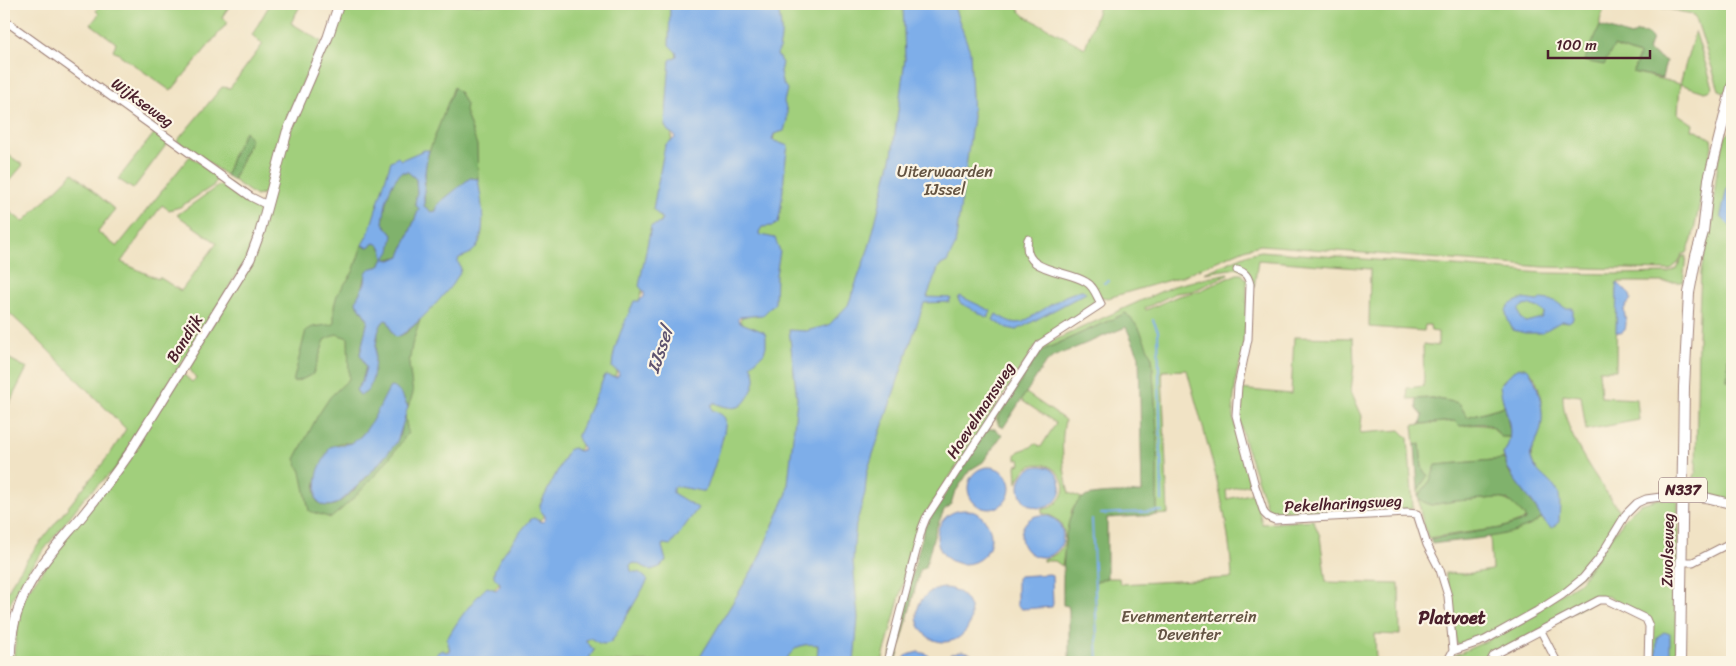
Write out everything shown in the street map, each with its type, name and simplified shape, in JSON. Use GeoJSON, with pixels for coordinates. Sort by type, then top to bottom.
{"type":"FeatureCollection","features":[{"type":"Feature","properties":{"kind":"main road","name":"Zwolseweg"},"geometry":{"type":"LineString","coordinates":[[1680,662],[1684,387],[1687,319],[1686,284],[1688,260],[1697,231],[1732,87]]}},
{"type":"Feature","properties":{"kind":"street","name":"Bandijk"},"geometry":{"type":"LineString","coordinates":[[10,662],[13,626],[20,603],[39,569],[111,480],[129,454],[245,267],[255,247],[287,132],[328,37],[339,4]]}},
{"type":"Feature","properties":{"kind":"street","name":"Wijkseweg"},"geometry":{"type":"LineString","coordinates":[[4,20],[251,197],[267,205]]}},
{"type":"Feature","properties":{"kind":"street","name":"Hoevelmansweg"},"geometry":{"type":"LineString","coordinates":[[887,662],[926,518],[1040,344],[1101,304],[1094,290],[1087,282],[1032,261],[1026,251],[1028,239]]}},
{"type":"Feature","properties":{"kind":"street","name":"Pekelharingsweg"},"geometry":{"type":"LineString","coordinates":[[1237,270],[1244,272],[1250,284],[1248,339],[1238,386],[1236,415],[1264,513],[1275,520],[1416,514],[1427,545],[1440,570],[1448,596],[1452,651]]}},
{"type":"Feature","properties":{"kind":"street"},"geometry":{"type":"LineString","coordinates":[[1447,662],[1452,651],[1484,640],[1538,611],[1584,578],[1598,560],[1626,514],[1637,503],[1646,499],[1683,494],[1732,504]]}},
{"type":"Feature","properties":{"kind":"street"},"geometry":{"type":"LineString","coordinates":[[1682,562],[1693,562],[1728,544],[1732,538]]}},
{"type":"Feature","properties":{"kind":"street"},"geometry":{"type":"LineString","coordinates":[[1490,662],[1494,655],[1599,600],[1607,600],[1646,620],[1649,626],[1648,662]]}},
{"type":"Feature","properties":{"kind":"street"},"geometry":{"type":"LineString","coordinates":[[4,622],[13,626]]}},
{"type":"Feature","properties":{"kind":"street"},"geometry":{"type":"LineString","coordinates":[[1541,631],[1557,662]]}},
{"type":"Feature","properties":{"kind":"green space"},"geometry":{"type":"Polygon","coordinates":[[[101,4],[231,4],[222,17],[228,22],[171,91],[113,50],[116,43],[91,24],[99,14],[96,11],[101,4]]]}},
{"type":"Feature","properties":{"kind":"green space"},"geometry":{"type":"Polygon","coordinates":[[[270,4],[301,4],[291,23],[321,41],[285,123],[284,134],[268,189],[265,193],[256,196],[233,180],[249,145],[245,132],[233,155],[226,175],[177,141],[222,87],[230,88],[263,44],[252,35],[270,4]]]}},
{"type":"Feature","properties":{"kind":"green space"},"geometry":{"type":"Polygon","coordinates":[[[343,4],[677,4],[678,55],[672,133],[662,218],[642,292],[616,374],[581,446],[542,518],[498,585],[439,662],[13,662],[20,606],[27,592],[183,374],[192,382],[196,378],[187,365],[240,280],[288,137],[343,4]]]}},
{"type":"Feature","properties":{"kind":"green space","name":"Uiterwaarden IJssel"},"geometry":{"type":"Polygon","coordinates":[[[778,4],[1021,4],[1018,9],[1025,16],[1085,48],[1100,4],[1606,4],[1600,20],[1600,26],[1613,46],[1639,55],[1633,72],[1680,84],[1678,114],[1693,124],[1692,130],[1697,130],[1711,139],[1712,146],[1692,240],[1687,253],[1683,254],[1677,264],[1670,270],[1544,267],[1261,245],[1247,248],[1180,277],[1108,298],[1101,297],[1093,301],[1094,306],[1035,347],[922,519],[882,662],[569,662],[586,642],[630,563],[711,405],[741,318],[760,229],[774,135],[778,4]]]}},
{"type":"Feature","properties":{"kind":"green space"},"geometry":{"type":"Polygon","coordinates":[[[1644,4],[1732,4],[1732,72],[1727,91],[1723,93],[1719,90],[1697,21],[1692,14],[1644,4]]]}},
{"type":"Feature","properties":{"kind":"green space"},"geometry":{"type":"Polygon","coordinates":[[[1600,26],[1631,36],[1637,32],[1646,33],[1652,38],[1648,51],[1666,61],[1662,78],[1633,72],[1639,55],[1614,46],[1604,65],[1584,61],[1600,26]]]}},
{"type":"Feature","properties":{"kind":"green space"},"geometry":{"type":"Polygon","coordinates":[[[1695,31],[1713,87],[1705,92],[1680,84],[1695,31]]]}},
{"type":"Feature","properties":{"kind":"green space"},"geometry":{"type":"Polygon","coordinates":[[[454,87],[460,93],[466,105],[465,111],[477,145],[478,179],[470,178],[436,211],[431,212],[424,206],[426,159],[454,87]]]}},
{"type":"Feature","properties":{"kind":"green space"},"geometry":{"type":"Polygon","coordinates":[[[1732,130],[1732,187],[1730,187],[1721,217],[1732,228],[1732,291],[1727,380],[1732,381],[1732,500],[1692,493],[1692,482],[1696,472],[1701,272],[1711,222],[1718,162],[1725,137],[1732,130]]]}},
{"type":"Feature","properties":{"kind":"green space"},"geometry":{"type":"Polygon","coordinates":[[[156,131],[169,141],[133,189],[118,179],[156,131]]]}},
{"type":"Feature","properties":{"kind":"green space"},"geometry":{"type":"Polygon","coordinates":[[[245,131],[251,139],[233,180],[226,175],[233,155],[245,131]]]}},
{"type":"Feature","properties":{"kind":"green space"},"geometry":{"type":"Polygon","coordinates":[[[4,152],[23,165],[4,187],[4,152]]]}},
{"type":"Feature","properties":{"kind":"green space"},"geometry":{"type":"Polygon","coordinates":[[[190,156],[215,174],[217,179],[213,186],[180,207],[169,210],[162,205],[121,262],[158,279],[159,277],[181,291],[217,243],[177,215],[218,186],[224,184],[231,185],[260,210],[257,231],[244,263],[135,438],[114,470],[85,497],[30,568],[13,597],[4,620],[4,599],[14,579],[31,554],[110,454],[126,429],[4,308],[4,207],[23,222],[73,173],[115,210],[98,232],[117,247],[190,156]]]}},
{"type":"Feature","properties":{"kind":"green space"},"geometry":{"type":"Polygon","coordinates":[[[402,172],[408,172],[416,179],[417,192],[415,204],[419,209],[400,256],[382,261],[380,266],[366,273],[356,302],[368,320],[360,354],[366,367],[362,382],[356,390],[360,395],[376,349],[378,331],[382,323],[385,320],[388,321],[396,337],[406,333],[420,320],[412,345],[409,364],[413,394],[408,407],[402,395],[390,387],[371,423],[361,436],[353,442],[340,443],[329,449],[316,481],[315,494],[317,501],[322,505],[334,505],[359,485],[396,442],[405,416],[408,433],[373,478],[331,518],[309,511],[301,472],[295,459],[330,397],[349,379],[348,338],[336,334],[325,340],[313,374],[293,382],[306,330],[334,324],[334,306],[337,295],[353,272],[362,245],[368,247],[374,243],[379,244],[383,252],[393,235],[383,223],[386,202],[393,182],[402,172]]]}},
{"type":"Feature","properties":{"kind":"green space"},"geometry":{"type":"Polygon","coordinates":[[[1261,251],[1543,273],[1617,274],[1668,273],[1676,269],[1683,256],[1686,256],[1683,282],[1617,282],[1616,370],[1599,370],[1601,397],[1637,399],[1639,420],[1586,430],[1581,396],[1563,394],[1568,425],[1575,441],[1593,473],[1622,514],[1614,532],[1586,572],[1547,601],[1495,633],[1461,645],[1456,643],[1451,596],[1445,573],[1465,574],[1492,570],[1490,536],[1524,528],[1542,518],[1545,523],[1558,494],[1534,466],[1531,457],[1541,418],[1541,400],[1537,382],[1527,368],[1513,371],[1502,382],[1505,406],[1467,417],[1459,403],[1432,398],[1408,399],[1407,388],[1424,386],[1423,344],[1438,346],[1438,332],[1431,331],[1430,325],[1425,325],[1424,331],[1369,327],[1370,269],[1258,260],[1254,288],[1249,275],[1237,268],[1204,273],[1249,254],[1261,251]]]}},
{"type":"Feature","properties":{"kind":"green space","name":"Evenmententerrein Deventer"},"geometry":{"type":"Polygon","coordinates":[[[1228,273],[1193,291],[1176,293],[1145,308],[1146,310],[1178,296],[1199,291],[1237,274],[1242,274],[1247,280],[1247,315],[1244,338],[1246,347],[1237,372],[1233,417],[1250,484],[1226,490],[1227,499],[1255,493],[1262,524],[1313,520],[1320,536],[1326,582],[1399,584],[1400,635],[1375,634],[1376,662],[1098,662],[1095,581],[1119,578],[1120,584],[1232,578],[1230,551],[1221,499],[1187,370],[1162,371],[1168,514],[1157,515],[1157,433],[1152,358],[1126,313],[1041,351],[998,418],[999,426],[995,417],[1044,345],[1173,286],[1228,273]]]}},
{"type":"Feature","properties":{"kind":"green space"},"geometry":{"type":"Polygon","coordinates":[[[1732,291],[1732,381],[1727,380],[1732,291]]]}},
{"type":"Feature","properties":{"kind":"green space"},"geometry":{"type":"Polygon","coordinates":[[[1126,313],[1139,328],[1152,358],[1157,433],[1157,515],[1107,518],[1107,578],[1095,582],[1098,662],[1069,662],[1069,610],[1068,606],[1063,605],[1063,565],[1067,533],[1074,507],[1086,496],[1142,492],[1139,356],[1126,327],[1053,357],[1044,365],[1003,428],[998,418],[1041,351],[1126,313]]]}},
{"type":"Feature","properties":{"kind":"green space"},"geometry":{"type":"Polygon","coordinates":[[[1294,337],[1353,338],[1354,365],[1351,391],[1362,416],[1360,433],[1400,430],[1408,438],[1413,507],[1388,512],[1335,512],[1277,516],[1267,508],[1245,443],[1239,418],[1240,389],[1291,394],[1294,337]]]}},
{"type":"Feature","properties":{"kind":"green space"},"geometry":{"type":"Polygon","coordinates":[[[4,356],[27,368],[4,414],[4,356]]]}},
{"type":"Feature","properties":{"kind":"green space"},"geometry":{"type":"Polygon","coordinates":[[[1026,393],[1065,420],[1062,447],[1067,484],[1069,493],[1082,498],[1072,509],[1062,566],[1055,561],[1043,561],[1043,559],[1053,556],[1064,544],[1065,536],[1059,522],[1052,516],[1042,513],[1042,509],[1053,506],[1063,494],[1063,484],[1059,475],[1052,468],[1043,465],[1033,465],[1024,471],[1017,483],[1016,465],[1021,464],[1020,459],[1016,460],[1016,455],[1019,451],[1031,447],[1035,443],[1041,447],[1056,423],[1021,400],[1026,393]]]}},
{"type":"Feature","properties":{"kind":"green space"},"geometry":{"type":"Polygon","coordinates":[[[1432,398],[1459,403],[1467,417],[1505,406],[1511,437],[1501,437],[1493,427],[1486,424],[1460,426],[1455,421],[1421,424],[1423,416],[1417,409],[1416,399],[1432,398]]]}},
{"type":"Feature","properties":{"kind":"green space"},"geometry":{"type":"Polygon","coordinates":[[[1455,421],[1461,426],[1484,425],[1493,427],[1500,435],[1511,437],[1503,454],[1504,459],[1438,465],[1430,481],[1418,496],[1418,490],[1424,477],[1420,445],[1415,445],[1413,425],[1455,421]]]}},
{"type":"Feature","properties":{"kind":"green space"},"geometry":{"type":"Polygon","coordinates":[[[995,429],[1002,435],[983,462],[970,470],[954,494],[951,504],[944,510],[936,529],[925,568],[920,570],[896,662],[889,662],[925,526],[986,430],[995,429]]]}},
{"type":"Feature","properties":{"kind":"green space"},"geometry":{"type":"Polygon","coordinates":[[[1420,444],[1422,467],[1428,475],[1418,490],[1415,445],[1420,444]]]}},
{"type":"Feature","properties":{"kind":"green space"},"geometry":{"type":"Polygon","coordinates":[[[1504,459],[1510,474],[1542,518],[1531,525],[1504,534],[1432,544],[1430,539],[1501,528],[1526,520],[1523,514],[1508,500],[1498,498],[1431,505],[1419,500],[1418,496],[1430,481],[1436,465],[1504,459]]]}},
{"type":"Feature","properties":{"kind":"green space"},"geometry":{"type":"Polygon","coordinates":[[[1498,498],[1514,505],[1526,519],[1501,528],[1428,538],[1421,515],[1419,500],[1431,505],[1498,498]]]}},
{"type":"Feature","properties":{"kind":"green space"},"geometry":{"type":"Polygon","coordinates":[[[1658,499],[1676,500],[1678,502],[1677,662],[1651,662],[1649,618],[1607,596],[1601,597],[1488,658],[1487,662],[1451,662],[1455,655],[1489,640],[1580,582],[1626,517],[1640,504],[1658,499]]]}},
{"type":"Feature","properties":{"kind":"water","name":"IJssel"},"geometry":{"type":"Polygon","coordinates":[[[670,4],[777,4],[781,23],[781,36],[777,55],[782,63],[780,72],[782,82],[787,89],[784,102],[787,120],[784,131],[774,134],[772,140],[788,146],[778,223],[773,226],[762,227],[759,232],[761,235],[775,238],[780,251],[776,275],[775,303],[763,315],[740,317],[738,319],[739,322],[764,332],[766,336],[764,353],[751,365],[755,381],[747,399],[738,407],[714,403],[711,405],[712,410],[724,417],[725,424],[719,453],[707,488],[701,491],[675,486],[673,488],[673,493],[698,508],[671,545],[663,544],[666,561],[660,567],[651,570],[635,563],[630,565],[631,571],[640,573],[648,580],[612,641],[603,644],[590,638],[586,640],[594,650],[587,662],[428,662],[442,650],[450,651],[447,639],[465,612],[481,593],[487,587],[496,590],[500,586],[500,583],[494,576],[499,561],[531,519],[534,518],[542,522],[545,520],[545,516],[540,510],[540,505],[568,450],[573,448],[579,451],[584,449],[578,440],[578,435],[605,375],[616,377],[619,375],[618,371],[612,368],[614,351],[634,301],[644,297],[644,292],[639,286],[651,226],[661,223],[662,219],[653,209],[665,145],[675,138],[665,126],[670,60],[677,56],[676,52],[669,45],[670,4]]]}},
{"type":"Feature","properties":{"kind":"water"},"geometry":{"type":"Polygon","coordinates":[[[903,4],[953,4],[970,51],[973,117],[955,246],[947,262],[939,266],[927,297],[951,298],[949,302],[924,303],[867,472],[865,493],[856,525],[854,544],[853,561],[858,618],[854,662],[817,662],[818,645],[806,645],[798,647],[784,662],[697,662],[757,562],[787,493],[797,399],[789,330],[806,331],[829,325],[848,305],[869,247],[892,155],[905,59],[903,4]]]}},
{"type":"Feature","properties":{"kind":"water"},"geometry":{"type":"Polygon","coordinates":[[[424,150],[429,150],[425,171],[424,206],[431,212],[436,211],[438,204],[470,178],[478,179],[483,217],[481,237],[473,251],[459,258],[458,261],[461,269],[452,285],[411,328],[396,337],[388,321],[385,320],[380,327],[377,337],[374,373],[371,384],[367,391],[360,395],[356,390],[362,382],[366,367],[360,354],[368,320],[356,302],[365,283],[366,273],[369,269],[380,266],[384,259],[383,251],[379,245],[374,243],[368,247],[362,245],[369,232],[391,161],[398,157],[401,160],[424,150]],[[402,172],[397,177],[388,195],[383,223],[393,235],[390,251],[385,259],[391,260],[400,256],[419,209],[415,204],[417,192],[416,179],[408,172],[402,172]]]}},
{"type":"Feature","properties":{"kind":"water"},"geometry":{"type":"Polygon","coordinates":[[[1732,187],[1732,228],[1721,215],[1727,188],[1732,187]]]}},
{"type":"Feature","properties":{"kind":"water"},"geometry":{"type":"Polygon","coordinates":[[[1617,282],[1630,295],[1631,299],[1624,309],[1626,324],[1625,330],[1621,333],[1616,332],[1617,282]]]}},
{"type":"Feature","properties":{"kind":"water"},"geometry":{"type":"Polygon","coordinates":[[[1081,290],[1086,293],[1017,330],[1007,328],[993,320],[996,314],[1012,322],[1023,322],[1065,296],[1081,290]]]}},
{"type":"Feature","properties":{"kind":"water"},"geometry":{"type":"Polygon","coordinates":[[[960,296],[991,311],[988,318],[960,303],[958,299],[960,296]]]}},
{"type":"Feature","properties":{"kind":"water"},"geometry":{"type":"Polygon","coordinates":[[[1523,299],[1537,301],[1542,299],[1555,301],[1565,308],[1573,308],[1573,319],[1569,322],[1562,321],[1541,333],[1525,333],[1513,330],[1507,318],[1506,310],[1516,301],[1523,299]],[[1530,305],[1522,306],[1518,310],[1520,318],[1526,322],[1541,318],[1544,313],[1539,308],[1530,305]]]}},
{"type":"Feature","properties":{"kind":"water"},"geometry":{"type":"Polygon","coordinates":[[[1527,368],[1529,370],[1541,403],[1541,429],[1531,455],[1536,469],[1559,495],[1559,522],[1552,528],[1543,519],[1534,504],[1514,479],[1503,454],[1508,445],[1510,428],[1500,385],[1513,371],[1527,368]]]}},
{"type":"Feature","properties":{"kind":"water"},"geometry":{"type":"Polygon","coordinates":[[[390,387],[399,391],[408,407],[396,443],[376,467],[339,502],[328,506],[322,505],[316,499],[317,480],[319,469],[330,447],[351,443],[365,432],[390,387]]]}},
{"type":"Feature","properties":{"kind":"water"},"geometry":{"type":"Polygon","coordinates":[[[1044,466],[1052,469],[1058,475],[1061,487],[1058,499],[1052,505],[1036,508],[1028,505],[1022,499],[1019,483],[1022,475],[1028,469],[1044,466]]]}},
{"type":"Feature","properties":{"kind":"water"},"geometry":{"type":"Polygon","coordinates":[[[993,467],[1001,470],[1007,476],[1010,488],[1007,500],[1001,506],[985,509],[977,506],[971,500],[968,484],[971,476],[977,470],[993,467]]]}},
{"type":"Feature","properties":{"kind":"water"},"geometry":{"type":"Polygon","coordinates":[[[959,510],[969,510],[979,514],[987,522],[991,537],[987,552],[979,560],[969,564],[959,564],[949,560],[941,552],[937,542],[937,532],[941,522],[949,514],[959,510]]]}},
{"type":"Feature","properties":{"kind":"water"},"geometry":{"type":"Polygon","coordinates":[[[1046,515],[1054,518],[1060,524],[1063,536],[1060,548],[1054,554],[1038,557],[1030,554],[1024,548],[1021,532],[1024,524],[1030,518],[1046,515]]]}},
{"type":"Feature","properties":{"kind":"water"},"geometry":{"type":"Polygon","coordinates":[[[1050,574],[1052,576],[1052,607],[1022,609],[1017,605],[1017,578],[1019,576],[1050,574]]]}},
{"type":"Feature","properties":{"kind":"water"},"geometry":{"type":"Polygon","coordinates":[[[944,588],[954,590],[963,596],[969,605],[971,615],[969,625],[963,634],[954,640],[944,642],[934,640],[925,634],[919,625],[917,615],[919,605],[925,596],[934,590],[944,588]]]}},
{"type":"Feature","properties":{"kind":"water"},"geometry":{"type":"Polygon","coordinates":[[[1664,632],[1670,634],[1670,662],[1656,662],[1657,637],[1664,632]]]}},
{"type":"Feature","properties":{"kind":"water"},"geometry":{"type":"Polygon","coordinates":[[[962,651],[971,653],[979,662],[944,662],[950,654],[962,651]]]}},
{"type":"Feature","properties":{"kind":"water"},"geometry":{"type":"Polygon","coordinates":[[[918,652],[927,654],[935,662],[901,662],[907,655],[918,652]]]}},
{"type":"Feature","properties":{"kind":"waterway"},"geometry":{"type":"LineString","coordinates":[[1104,283],[1109,281]]}},
{"type":"Feature","properties":{"kind":"waterway"},"geometry":{"type":"LineString","coordinates":[[1153,320],[1158,331],[1162,501]]}},
{"type":"Feature","properties":{"kind":"waterway"},"geometry":{"type":"LineString","coordinates":[[1101,514],[1162,511]]}},
{"type":"Feature","properties":{"kind":"waterway"},"geometry":{"type":"LineString","coordinates":[[1092,519],[1098,662]]}},
{"type":"Feature","properties":{"kind":"district","name":"Platvoet"},"geometry":{"type":"Point","coordinates":[1452,618]}}]}
